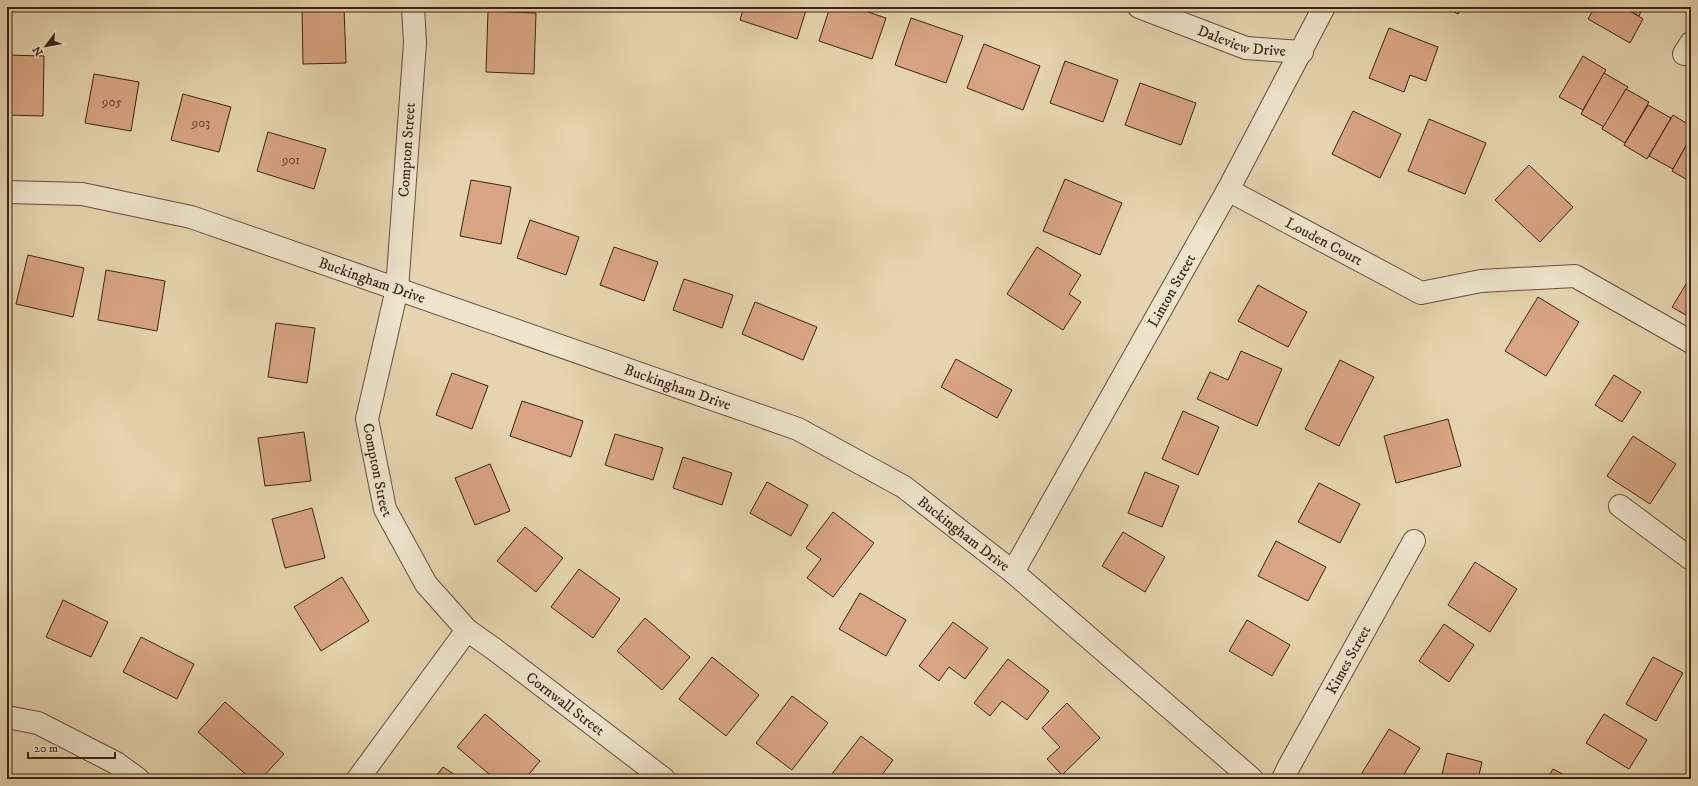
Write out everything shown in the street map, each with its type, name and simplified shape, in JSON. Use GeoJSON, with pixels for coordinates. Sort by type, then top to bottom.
{"type":"FeatureCollection","features":[{"type":"Feature","properties":{"kind":"street","name":"Compton Street"},"geometry":{"type":"LineString","coordinates":[[413,7],[415,43],[397,289],[367,419],[385,508],[426,584],[467,630]]}},
{"type":"Feature","properties":{"kind":"street","name":"Daleview Drive"},"geometry":{"type":"LineString","coordinates":[[1139,7],[1246,48],[1302,52]]}},
{"type":"Feature","properties":{"kind":"street","name":"Linton Street"},"geometry":{"type":"LineString","coordinates":[[1013,572],[1228,190],[1302,52],[1324,7]]}},
{"type":"Feature","properties":{"kind":"street","name":"Louden Court"},"geometry":{"type":"LineString","coordinates":[[1228,190],[1421,293],[1481,281],[1575,276],[1691,342]]}},
{"type":"Feature","properties":{"kind":"street","name":"Buckingham Drive"},"geometry":{"type":"LineString","coordinates":[[7,192],[82,194],[192,217],[798,428],[904,487],[1013,572],[1252,779]]}},
{"type":"Feature","properties":{"kind":"street"},"geometry":{"type":"LineString","coordinates":[[1620,506],[1691,559]]}},
{"type":"Feature","properties":{"kind":"street","name":"Kimes Street"},"geometry":{"type":"LineString","coordinates":[[1283,779],[1414,541]]}},
{"type":"Feature","properties":{"kind":"street"},"geometry":{"type":"LineString","coordinates":[[358,779],[467,630]]}},
{"type":"Feature","properties":{"kind":"street","name":"Cornwall Street"},"geometry":{"type":"LineString","coordinates":[[467,630],[664,779]]}},
{"type":"Feature","properties":{"kind":"street"},"geometry":{"type":"LineString","coordinates":[[7,717],[38,723],[116,763],[138,779]]}},
{"type":"Feature","properties":{"kind":"building"},"geometry":{"type":"Polygon","coordinates":[[[302,7],[344,7],[346,63],[303,64],[302,7]]]}},
{"type":"Feature","properties":{"kind":"building"},"geometry":{"type":"Polygon","coordinates":[[[744,7],[807,7],[797,39],[740,20],[744,7]]]}},
{"type":"Feature","properties":{"kind":"building"},"geometry":{"type":"Polygon","coordinates":[[[830,7],[853,7],[886,18],[872,59],[819,41],[830,7]]]}},
{"type":"Feature","properties":{"kind":"building"},"geometry":{"type":"Polygon","coordinates":[[[1445,7],[1463,7],[1458,14],[1445,7]]]}},
{"type":"Feature","properties":{"kind":"building"},"geometry":{"type":"Polygon","coordinates":[[[1595,7],[1623,7],[1643,19],[1630,43],[1588,19],[1595,7]]]}},
{"type":"Feature","properties":{"kind":"building"},"geometry":{"type":"Polygon","coordinates":[[[1623,7],[1643,7],[1639,16],[1623,7]]]}},
{"type":"Feature","properties":{"kind":"building"},"geometry":{"type":"Polygon","coordinates":[[[488,11],[536,13],[534,74],[486,72],[488,11]]]}},
{"type":"Feature","properties":{"kind":"building"},"geometry":{"type":"Polygon","coordinates":[[[911,18],[963,36],[946,83],[895,65],[911,18]]]}},
{"type":"Feature","properties":{"kind":"building"},"geometry":{"type":"Polygon","coordinates":[[[1389,28],[1438,47],[1426,81],[1410,75],[1404,92],[1369,78],[1389,28]]]}},
{"type":"Feature","properties":{"kind":"building"},"geometry":{"type":"Polygon","coordinates":[[[984,44],[1040,66],[1023,110],[967,88],[984,44]]]}},
{"type":"Feature","properties":{"kind":"building"},"geometry":{"type":"Polygon","coordinates":[[[7,55],[44,56],[43,116],[7,115],[7,55]]]}},
{"type":"Feature","properties":{"kind":"building"},"geometry":{"type":"Polygon","coordinates":[[[1583,56],[1606,70],[1583,110],[1559,97],[1583,56]]]}},
{"type":"Feature","properties":{"kind":"building"},"geometry":{"type":"Polygon","coordinates":[[[1065,61],[1118,80],[1103,122],[1050,103],[1065,61]]]}},
{"type":"Feature","properties":{"kind":"building"},"geometry":{"type":"Polygon","coordinates":[[[1604,73],[1628,87],[1604,127],[1581,114],[1604,73]]]}},
{"type":"Feature","properties":{"kind":"building"},"geometry":{"type":"Polygon","coordinates":[[[94,74],[139,82],[131,131],[85,123],[94,74]]]}},
{"type":"Feature","properties":{"kind":"building"},"geometry":{"type":"Polygon","coordinates":[[[1140,83],[1196,103],[1181,145],[1125,125],[1140,83]]]}},
{"type":"Feature","properties":{"kind":"building"},"geometry":{"type":"Polygon","coordinates":[[[1626,89],[1649,102],[1625,143],[1602,129],[1626,89]]]}},
{"type":"Feature","properties":{"kind":"building"},"geometry":{"type":"Polygon","coordinates":[[[183,94],[231,107],[219,152],[171,140],[183,94]]]}},
{"type":"Feature","properties":{"kind":"building"},"geometry":{"type":"Polygon","coordinates":[[[1648,105],[1671,118],[1647,159],[1624,145],[1648,105]]]}},
{"type":"Feature","properties":{"kind":"building"},"geometry":{"type":"Polygon","coordinates":[[[1353,111],[1401,134],[1380,178],[1332,154],[1353,111]]]}},
{"type":"Feature","properties":{"kind":"building"},"geometry":{"type":"Polygon","coordinates":[[[1673,115],[1691,126],[1691,137],[1673,169],[1649,156],[1673,115]]]}},
{"type":"Feature","properties":{"kind":"building"},"geometry":{"type":"Polygon","coordinates":[[[1429,119],[1486,143],[1465,194],[1408,171],[1429,119]]]}},
{"type":"Feature","properties":{"kind":"building"},"geometry":{"type":"Polygon","coordinates":[[[268,132],[326,149],[314,189],[257,171],[268,132]]]}},
{"type":"Feature","properties":{"kind":"building"},"geometry":{"type":"Polygon","coordinates":[[[1691,137],[1691,182],[1672,171],[1691,137]]]}},
{"type":"Feature","properties":{"kind":"building"},"geometry":{"type":"Polygon","coordinates":[[[1529,165],[1573,207],[1540,242],[1495,200],[1529,165]]]}},
{"type":"Feature","properties":{"kind":"building"},"geometry":{"type":"Polygon","coordinates":[[[1065,179],[1122,203],[1100,255],[1043,231],[1065,179]]]}},
{"type":"Feature","properties":{"kind":"building"},"geometry":{"type":"Polygon","coordinates":[[[471,180],[511,187],[501,244],[460,236],[471,180]]]}},
{"type":"Feature","properties":{"kind":"building"},"geometry":{"type":"Polygon","coordinates":[[[530,220],[579,237],[566,275],[517,258],[530,220]]]}},
{"type":"Feature","properties":{"kind":"building"},"geometry":{"type":"Polygon","coordinates":[[[614,247],[658,262],[644,301],[600,285],[614,247]]]}},
{"type":"Feature","properties":{"kind":"building"},"geometry":{"type":"Polygon","coordinates":[[[1037,247],[1081,275],[1069,294],[1081,302],[1063,330],[1007,294],[1037,247]]]}},
{"type":"Feature","properties":{"kind":"building"},"geometry":{"type":"Polygon","coordinates":[[[28,255],[84,268],[73,317],[16,304],[28,255]]]}},
{"type":"Feature","properties":{"kind":"building"},"geometry":{"type":"Polygon","coordinates":[[[106,270],[165,281],[157,331],[98,320],[106,270]]]}},
{"type":"Feature","properties":{"kind":"building"},"geometry":{"type":"Polygon","coordinates":[[[1691,276],[1691,318],[1672,307],[1691,276]]]}},
{"type":"Feature","properties":{"kind":"building"},"geometry":{"type":"Polygon","coordinates":[[[684,279],[733,295],[722,328],[673,310],[684,279]]]}},
{"type":"Feature","properties":{"kind":"building"},"geometry":{"type":"Polygon","coordinates":[[[1258,285],[1307,312],[1288,347],[1238,321],[1258,285]]]}},
{"type":"Feature","properties":{"kind":"building"},"geometry":{"type":"Polygon","coordinates":[[[1538,297],[1579,322],[1546,376],[1505,351],[1538,297]]]}},
{"type":"Feature","properties":{"kind":"building"},"geometry":{"type":"Polygon","coordinates":[[[755,302],[817,327],[803,360],[742,334],[755,302]]]}},
{"type":"Feature","properties":{"kind":"building"},"geometry":{"type":"Polygon","coordinates":[[[276,323],[315,328],[307,383],[268,377],[276,323]]]}},
{"type":"Feature","properties":{"kind":"building"},"geometry":{"type":"Polygon","coordinates":[[[1241,351],[1282,369],[1257,426],[1197,399],[1210,372],[1228,380],[1241,351]]]}},
{"type":"Feature","properties":{"kind":"building"},"geometry":{"type":"Polygon","coordinates":[[[956,359],[1012,390],[997,418],[941,387],[956,359]]]}},
{"type":"Feature","properties":{"kind":"building"},"geometry":{"type":"Polygon","coordinates":[[[1340,360],[1374,377],[1339,446],[1305,429],[1340,360]]]}},
{"type":"Feature","properties":{"kind":"building"},"geometry":{"type":"Polygon","coordinates":[[[452,373],[488,386],[472,429],[436,415],[452,373]]]}},
{"type":"Feature","properties":{"kind":"building"},"geometry":{"type":"Polygon","coordinates":[[[1614,375],[1641,392],[1622,422],[1595,405],[1614,375]]]}},
{"type":"Feature","properties":{"kind":"building"},"geometry":{"type":"Polygon","coordinates":[[[522,401],[583,421],[571,457],[510,436],[522,401]]]}},
{"type":"Feature","properties":{"kind":"building"},"geometry":{"type":"Polygon","coordinates":[[[1183,411],[1219,427],[1198,475],[1162,459],[1183,411]]]}},
{"type":"Feature","properties":{"kind":"building"},"geometry":{"type":"Polygon","coordinates":[[[1448,419],[1461,466],[1396,483],[1384,436],[1448,419]]]}},
{"type":"Feature","properties":{"kind":"building"},"geometry":{"type":"Polygon","coordinates":[[[304,432],[311,481],[265,486],[258,438],[304,432]]]}},
{"type":"Feature","properties":{"kind":"building"},"geometry":{"type":"Polygon","coordinates":[[[615,434],[663,448],[653,480],[605,465],[615,434]]]}},
{"type":"Feature","properties":{"kind":"building"},"geometry":{"type":"Polygon","coordinates":[[[1633,436],[1676,464],[1650,504],[1607,476],[1633,436]]]}},
{"type":"Feature","properties":{"kind":"building"},"geometry":{"type":"Polygon","coordinates":[[[683,457],[732,473],[722,505],[673,488],[683,457]]]}},
{"type":"Feature","properties":{"kind":"building"},"geometry":{"type":"Polygon","coordinates":[[[490,464],[510,511],[475,525],[455,478],[490,464]]]}},
{"type":"Feature","properties":{"kind":"building"},"geometry":{"type":"Polygon","coordinates":[[[1145,472],[1179,486],[1162,527],[1128,513],[1145,472]]]}},
{"type":"Feature","properties":{"kind":"building"},"geometry":{"type":"Polygon","coordinates":[[[767,482],[808,505],[791,536],[750,513],[767,482]]]}},
{"type":"Feature","properties":{"kind":"building"},"geometry":{"type":"Polygon","coordinates":[[[1319,483],[1360,504],[1340,543],[1298,522],[1319,483]]]}},
{"type":"Feature","properties":{"kind":"building"},"geometry":{"type":"Polygon","coordinates":[[[312,508],[325,558],[285,568],[272,519],[312,508]]]}},
{"type":"Feature","properties":{"kind":"building"},"geometry":{"type":"Polygon","coordinates":[[[833,512],[874,543],[833,597],[807,578],[821,559],[806,548],[833,512]]]}},
{"type":"Feature","properties":{"kind":"building"},"geometry":{"type":"Polygon","coordinates":[[[525,527],[563,558],[536,592],[497,561],[525,527]]]}},
{"type":"Feature","properties":{"kind":"building"},"geometry":{"type":"Polygon","coordinates":[[[1123,532],[1165,557],[1145,592],[1102,566],[1123,532]]]}},
{"type":"Feature","properties":{"kind":"building"},"geometry":{"type":"Polygon","coordinates":[[[1276,541],[1326,567],[1308,601],[1258,576],[1276,541]]]}},
{"type":"Feature","properties":{"kind":"building"},"geometry":{"type":"Polygon","coordinates":[[[1475,562],[1517,589],[1490,632],[1448,605],[1475,562]]]}},
{"type":"Feature","properties":{"kind":"building"},"geometry":{"type":"Polygon","coordinates":[[[579,569],[620,599],[593,638],[551,607],[579,569]]]}},
{"type":"Feature","properties":{"kind":"building"},"geometry":{"type":"Polygon","coordinates":[[[342,577],[369,621],[321,651],[294,607],[342,577]]]}},
{"type":"Feature","properties":{"kind":"building"},"geometry":{"type":"Polygon","coordinates":[[[860,593],[906,620],[886,656],[839,629],[860,593]]]}},
{"type":"Feature","properties":{"kind":"building"},"geometry":{"type":"Polygon","coordinates":[[[63,600],[108,622],[91,657],[46,637],[63,600]]]}},
{"type":"Feature","properties":{"kind":"building"},"geometry":{"type":"Polygon","coordinates":[[[645,618],[690,657],[662,690],[617,651],[645,618]]]}},
{"type":"Feature","properties":{"kind":"building"},"geometry":{"type":"Polygon","coordinates":[[[1247,620],[1290,645],[1272,676],[1229,651],[1247,620]]]}},
{"type":"Feature","properties":{"kind":"building"},"geometry":{"type":"Polygon","coordinates":[[[953,622],[988,648],[965,679],[949,667],[939,681],[919,666],[953,622]]]}},
{"type":"Feature","properties":{"kind":"building"},"geometry":{"type":"Polygon","coordinates":[[[1444,624],[1474,645],[1449,682],[1419,661],[1444,624]]]}},
{"type":"Feature","properties":{"kind":"building"},"geometry":{"type":"Polygon","coordinates":[[[141,637],[194,664],[177,699],[123,672],[141,637]]]}},
{"type":"Feature","properties":{"kind":"building"},"geometry":{"type":"Polygon","coordinates":[[[712,657],[759,695],[726,736],[679,699],[712,657]]]}},
{"type":"Feature","properties":{"kind":"building"},"geometry":{"type":"Polygon","coordinates":[[[1653,657],[1683,673],[1656,721],[1626,704],[1653,657]]]}},
{"type":"Feature","properties":{"kind":"building"},"geometry":{"type":"Polygon","coordinates":[[[1008,659],[1049,691],[1027,720],[1002,701],[990,716],[974,703],[1008,659]]]}},
{"type":"Feature","properties":{"kind":"building"},"geometry":{"type":"Polygon","coordinates":[[[792,696],[828,723],[792,770],[756,743],[792,696]]]}},
{"type":"Feature","properties":{"kind":"building"},"geometry":{"type":"Polygon","coordinates":[[[225,702],[284,754],[261,779],[251,779],[198,732],[225,702]]]}},
{"type":"Feature","properties":{"kind":"building"},"geometry":{"type":"Polygon","coordinates":[[[1067,703],[1100,738],[1062,775],[1047,759],[1060,747],[1042,728],[1067,703]]]}},
{"type":"Feature","properties":{"kind":"building"},"geometry":{"type":"Polygon","coordinates":[[[485,714],[540,761],[525,779],[495,779],[457,747],[485,714]]]}},
{"type":"Feature","properties":{"kind":"building"},"geometry":{"type":"Polygon","coordinates":[[[1604,714],[1647,740],[1629,769],[1586,743],[1604,714]]]}},
{"type":"Feature","properties":{"kind":"building"},"geometry":{"type":"Polygon","coordinates":[[[1389,729],[1420,748],[1401,779],[1372,779],[1362,773],[1389,729]]]}},
{"type":"Feature","properties":{"kind":"building"},"geometry":{"type":"Polygon","coordinates":[[[861,736],[893,760],[879,779],[828,779],[861,736]]]}},
{"type":"Feature","properties":{"kind":"building"},"geometry":{"type":"Polygon","coordinates":[[[1447,753],[1482,762],[1478,779],[1441,779],[1447,753]]]}},
{"type":"Feature","properties":{"kind":"building"},"geometry":{"type":"Polygon","coordinates":[[[443,767],[461,779],[434,779],[443,767]]]}},
{"type":"Feature","properties":{"kind":"building"},"geometry":{"type":"Polygon","coordinates":[[[1553,769],[1572,779],[1547,779],[1553,769]]]}}]}
